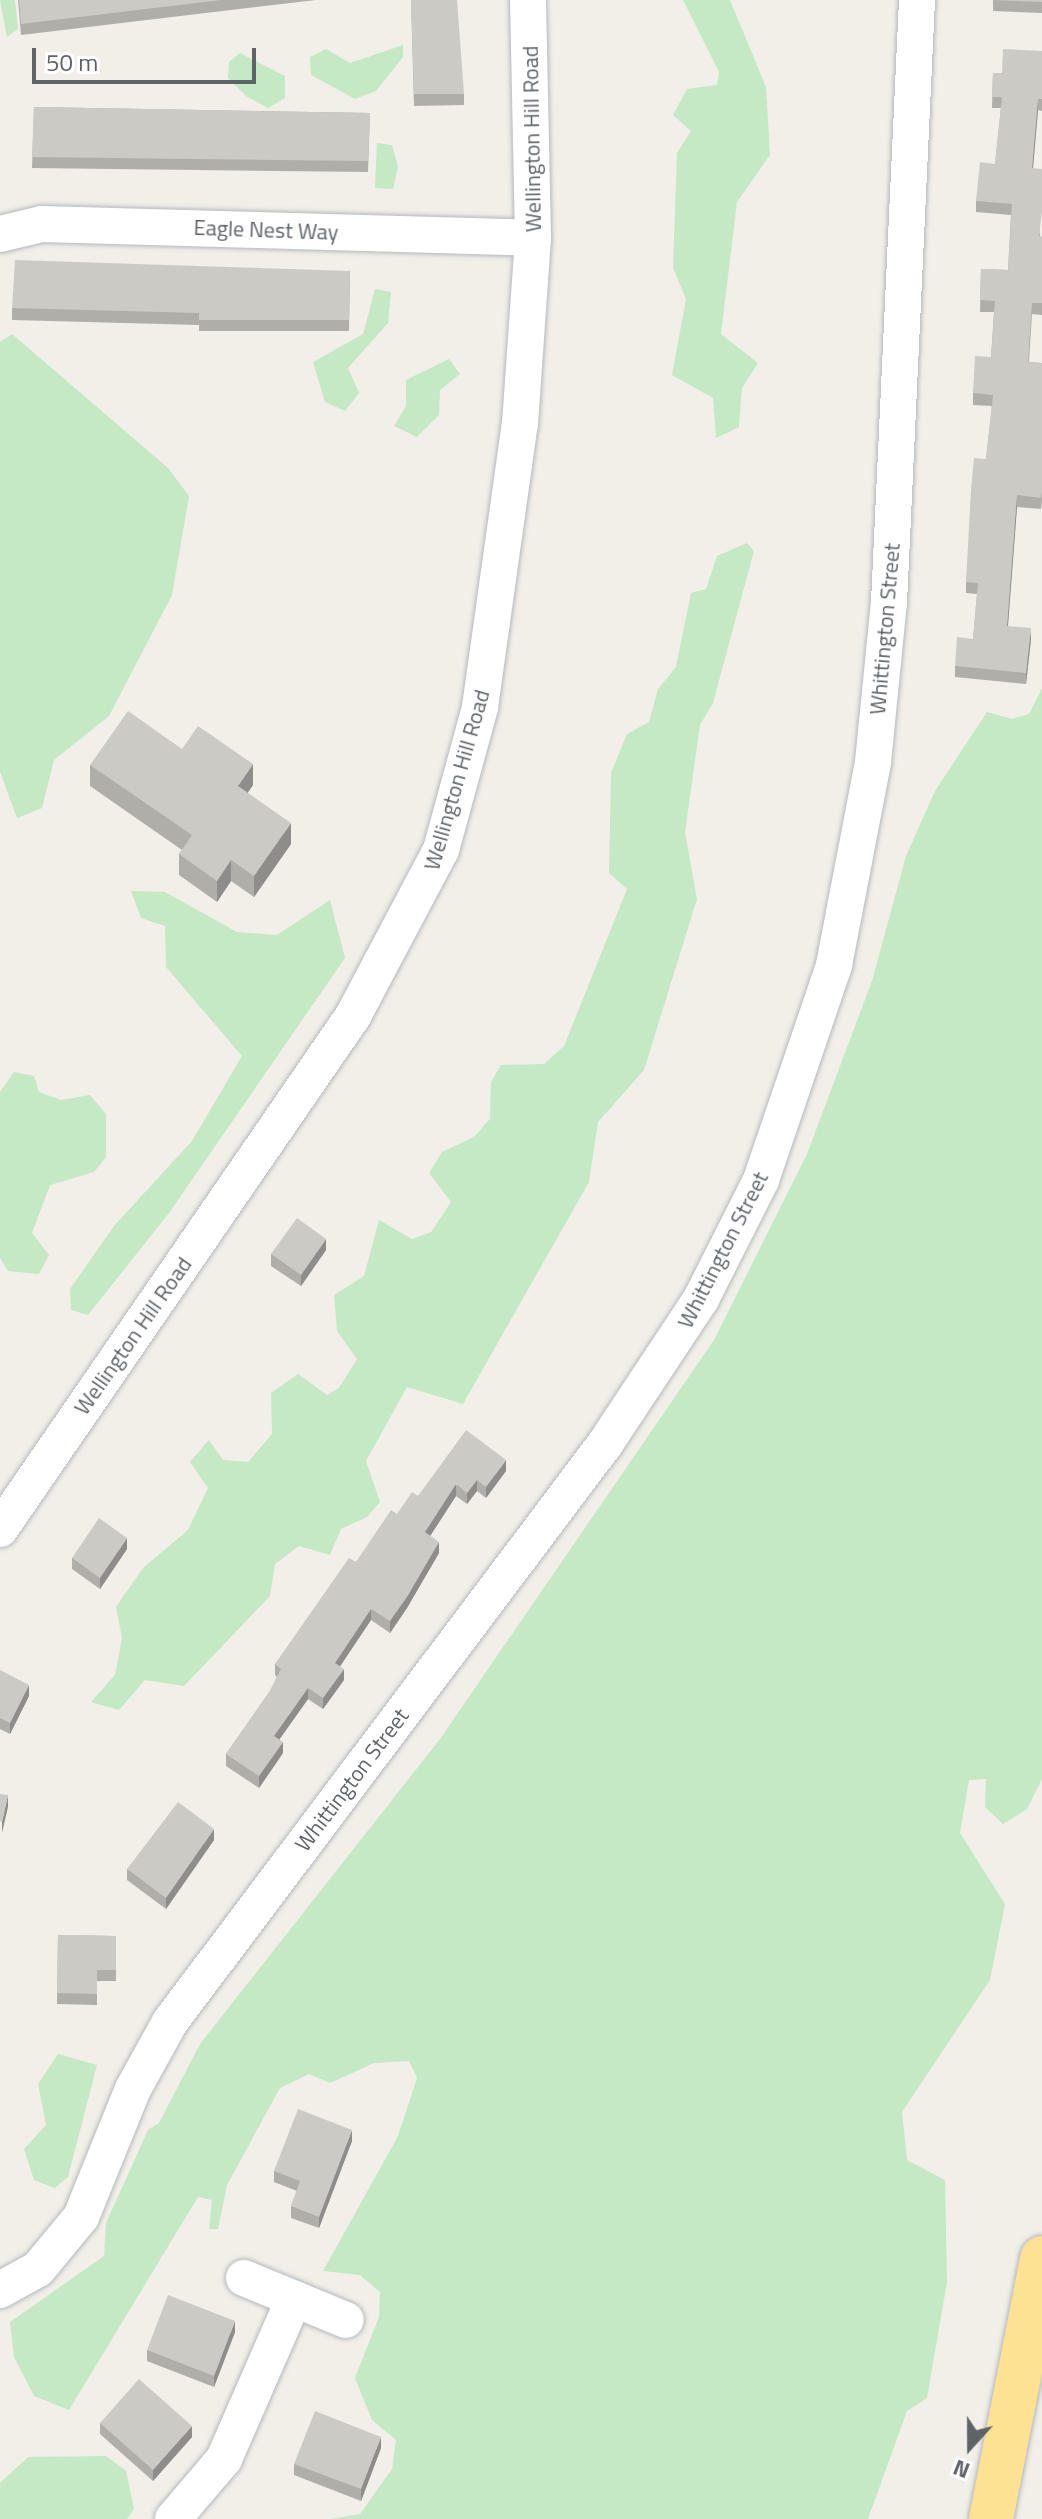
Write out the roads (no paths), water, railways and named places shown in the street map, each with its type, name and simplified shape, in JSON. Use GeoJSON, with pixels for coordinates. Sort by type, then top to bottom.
{"type":"FeatureCollection","features":[{"type":"Feature","properties":{"kind":"highway"},"geometry":{"type":"LineString","coordinates":[[991,2519],[1042,2258]]}},
{"type":"Feature","properties":{"kind":"street","name":"Wellington Hill Road"},"geometry":{"type":"LineString","coordinates":[[0,1528],[353,1016],[423,896],[462,777],[494,626],[520,424],[533,238],[528,0]]}},
{"type":"Feature","properties":{"kind":"street","name":"Whittington Street"},"geometry":{"type":"LineString","coordinates":[[0,2290],[38,2269],[74,2226],[170,2022],[605,1444],[701,1299],[761,1180],[834,965],[873,762],[889,603],[917,0]]}},
{"type":"Feature","properties":{"kind":"street","name":"Eagle Nest Way"},"geometry":{"type":"LineString","coordinates":[[0,234],[42,224],[533,238]]}},
{"type":"Feature","properties":{"kind":"street"},"geometry":{"type":"LineString","coordinates":[[244,2278],[346,2320]]}},
{"type":"Feature","properties":{"kind":"street"},"geometry":{"type":"LineString","coordinates":[[173,2519],[224,2459],[294,2299]]}}]}
